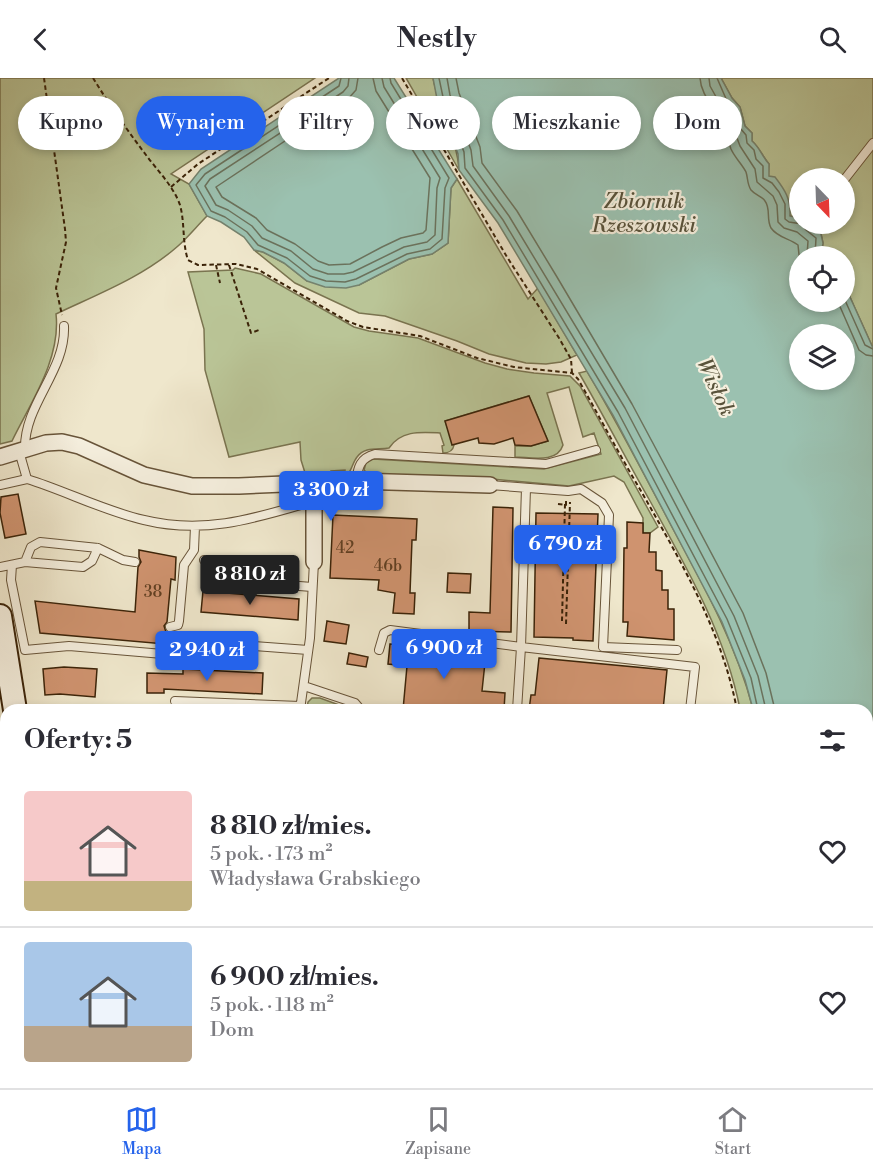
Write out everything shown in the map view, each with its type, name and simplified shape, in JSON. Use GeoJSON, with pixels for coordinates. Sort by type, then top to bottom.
{"type":"FeatureCollection","features":[{"type":"Feature","properties":{"kind":"street"},"geometry":{"type":"LineString","coordinates":[[0,457],[46,443],[69,443],[144,475],[192,486],[356,481],[490,485]]}},
{"type":"Feature","properties":{"kind":"street"},"geometry":{"type":"LineString","coordinates":[[314,483],[314,562]]}},
{"type":"Feature","properties":{"kind":"street"},"geometry":{"type":"LineString","coordinates":[[0,616],[15,652],[15,704]]}},
{"type":"Feature","properties":{"kind":"lane"},"geometry":{"type":"LineString","coordinates":[[853,168],[873,143]]}},
{"type":"Feature","properties":{"kind":"lane"},"geometry":{"type":"LineString","coordinates":[[27,479],[22,450],[30,418],[61,354],[64,326]]}},
{"type":"Feature","properties":{"kind":"lane"},"geometry":{"type":"LineString","coordinates":[[356,481],[359,464],[366,457],[375,454],[546,464],[596,450]]}},
{"type":"Feature","properties":{"kind":"lane"},"geometry":{"type":"LineString","coordinates":[[0,485],[27,479],[115,512],[145,520],[195,526],[245,521],[315,501]]}},
{"type":"Feature","properties":{"kind":"lane"},"geometry":{"type":"LineString","coordinates":[[490,485],[570,491],[581,489],[602,503],[609,515],[603,647],[677,650]]}},
{"type":"Feature","properties":{"kind":"lane"},"geometry":{"type":"LineString","coordinates":[[517,704],[526,488]]}},
{"type":"Feature","properties":{"kind":"lane"},"geometry":{"type":"LineString","coordinates":[[170,627],[178,625],[179,621],[184,565],[194,550],[195,526]]}},
{"type":"Feature","properties":{"kind":"lane"},"geometry":{"type":"LineString","coordinates":[[25,562],[31,547],[40,542],[98,548],[123,560],[135,562]]}},
{"type":"Feature","properties":{"kind":"lane"},"geometry":{"type":"LineString","coordinates":[[0,567],[25,562],[83,567],[92,561],[98,548]]}},
{"type":"Feature","properties":{"kind":"lane"},"geometry":{"type":"LineString","coordinates":[[204,560],[274,584],[312,587]]}},
{"type":"Feature","properties":{"kind":"lane"},"geometry":{"type":"LineString","coordinates":[[301,704],[308,650],[314,562]]}},
{"type":"Feature","properties":{"kind":"lane"},"geometry":{"type":"LineString","coordinates":[[12,565],[15,652],[69,646],[163,654]]}},
{"type":"Feature","properties":{"kind":"lane"},"geometry":{"type":"LineString","coordinates":[[380,650],[384,633],[390,630],[695,668],[691,704]]}},
{"type":"Feature","properties":{"kind":"lane"},"geometry":{"type":"LineString","coordinates":[[197,642],[308,650]]}},
{"type":"Feature","properties":{"kind":"lane"},"geometry":{"type":"LineString","coordinates":[[303,686],[356,704]]}},
{"type":"Feature","properties":{"kind":"lane"},"geometry":{"type":"LineString","coordinates":[[175,701],[229,704]]}},
{"type":"Feature","properties":{"kind":"path"},"geometry":{"type":"LineString","coordinates":[[44,78],[65,229],[64,256],[56,288],[64,326]]}},
{"type":"Feature","properties":{"kind":"path"},"geometry":{"type":"LineString","coordinates":[[93,78],[115,113],[170,187],[179,204],[183,245],[188,260],[198,266],[229,265],[257,268],[347,321],[363,327],[420,336],[477,358],[514,367],[572,373],[578,379],[700,601],[727,668],[736,704]]}},
{"type":"Feature","properties":{"kind":"path"},"geometry":{"type":"LineString","coordinates":[[170,187],[198,164],[329,78]]}},
{"type":"Feature","properties":{"kind":"path"},"geometry":{"type":"LineString","coordinates":[[402,78],[507,257],[559,338],[571,359],[572,373]]}},
{"type":"Feature","properties":{"kind":"path"},"geometry":{"type":"LineString","coordinates":[[229,265],[251,333],[259,330]]}},
{"type":"Feature","properties":{"kind":"path"},"geometry":{"type":"LineString","coordinates":[[216,266],[220,283]]}},
{"type":"Feature","properties":{"kind":"path"},"geometry":{"type":"LineString","coordinates":[[565,504],[564,622],[570,491]]}},
{"type":"Feature","properties":{"kind":"shaded area"},"geometry":{"type":"Polygon","coordinates":[[[0,78],[315,78],[288,96],[278,96],[278,103],[266,111],[266,96],[136,96],[136,150],[207,150],[171,174],[189,184],[207,216],[178,246],[150,267],[56,314],[54,347],[43,380],[12,441],[0,444],[0,78]]]}},
{"type":"Feature","properties":{"kind":"shaded area"},"geometry":{"type":"Polygon","coordinates":[[[406,78],[433,78],[438,96],[416,96],[406,78]]]}},
{"type":"Feature","properties":{"kind":"shaded area"},"geometry":{"type":"Polygon","coordinates":[[[721,78],[873,78],[873,348],[855,308],[855,246],[823,246],[821,234],[855,234],[855,168],[789,168],[789,214],[768,177],[769,164],[752,141],[752,133],[745,126],[742,115],[742,96],[731,96],[721,78]]]}},
{"type":"Feature","properties":{"kind":"shaded area"},"geometry":{"type":"Polygon","coordinates":[[[447,150],[456,150],[459,170],[447,150]]]}},
{"type":"Feature","properties":{"kind":"shaded area"},"geometry":{"type":"Polygon","coordinates":[[[457,179],[528,299],[538,288],[577,355],[561,362],[526,363],[489,354],[385,316],[359,313],[295,283],[254,250],[284,263],[307,281],[359,285],[409,259],[432,254],[448,243],[451,188],[457,179]]]}},
{"type":"Feature","properties":{"kind":"shaded area"},"geometry":{"type":"Polygon","coordinates":[[[235,268],[261,274],[354,327],[418,338],[507,369],[570,376],[580,386],[658,527],[650,533],[643,533],[643,518],[624,482],[614,476],[569,486],[492,479],[368,474],[364,470],[366,463],[373,459],[544,469],[601,454],[594,433],[583,437],[569,387],[547,393],[563,445],[560,451],[549,457],[515,457],[515,446],[531,446],[548,441],[529,396],[445,421],[454,445],[453,449],[448,452],[443,453],[442,446],[444,445],[440,433],[412,433],[399,438],[389,448],[364,451],[345,475],[345,470],[331,471],[331,475],[306,476],[301,460],[300,442],[229,457],[205,370],[204,329],[188,272],[233,270],[235,268]]]}},
{"type":"Feature","properties":{"kind":"shaded area"},"geometry":{"type":"Polygon","coordinates":[[[587,371],[707,593],[738,661],[752,704],[739,704],[725,654],[703,602],[678,551],[579,373],[587,371]]]}},
{"type":"Feature","properties":{"kind":"shaded area"},"geometry":{"type":"Polygon","coordinates":[[[312,698],[320,698],[336,704],[308,704],[312,698]]]}},
{"type":"Feature","properties":{"kind":"water"},"geometry":{"type":"Polygon","coordinates":[[[339,78],[394,78],[405,96],[386,96],[386,150],[439,150],[457,179],[451,188],[448,243],[432,254],[409,259],[359,285],[346,288],[325,287],[307,281],[284,263],[254,250],[244,237],[207,216],[189,184],[201,169],[230,150],[266,150],[266,126],[278,118],[278,150],[374,150],[374,96],[312,96],[339,78]]]}},
{"type":"Feature","properties":{"kind":"water","name":"Zbiornik Rzeszowski"},"geometry":{"type":"Polygon","coordinates":[[[433,78],[721,78],[731,96],[653,96],[653,150],[742,150],[742,115],[745,126],[752,133],[752,141],[769,164],[769,176],[775,177],[787,195],[789,234],[821,234],[823,246],[789,246],[789,312],[855,312],[855,308],[873,348],[873,704],[752,704],[745,680],[722,622],[613,415],[498,223],[459,170],[456,150],[480,150],[480,96],[436,96],[433,78]]]}},
{"type":"Feature","properties":{"kind":"building"},"geometry":{"type":"Polygon","coordinates":[[[529,396],[548,441],[531,446],[515,445],[513,438],[494,444],[479,443],[478,438],[452,445],[445,421],[529,396]]]}},
{"type":"Feature","properties":{"kind":"building"},"geometry":{"type":"Polygon","coordinates":[[[18,494],[26,534],[5,538],[0,513],[1,497],[18,494]]]}},
{"type":"Feature","properties":{"kind":"building"},"geometry":{"type":"Polygon","coordinates":[[[493,507],[513,508],[511,632],[469,631],[469,612],[490,613],[493,507]]]}},
{"type":"Feature","properties":{"kind":"building"},"geometry":{"type":"Polygon","coordinates":[[[536,513],[598,514],[593,641],[534,637],[536,513]]]}},
{"type":"Feature","properties":{"kind":"building"},"geometry":{"type":"Polygon","coordinates":[[[333,515],[417,519],[416,540],[412,540],[410,593],[415,593],[414,614],[393,613],[395,593],[378,590],[379,580],[330,578],[333,515]]]}},
{"type":"Feature","properties":{"kind":"building"},"geometry":{"type":"Polygon","coordinates":[[[627,522],[643,523],[643,533],[650,533],[649,552],[656,552],[656,570],[662,571],[662,590],[668,590],[668,609],[674,609],[674,640],[627,636],[628,622],[623,622],[624,548],[627,548],[627,522]]]}},
{"type":"Feature","properties":{"kind":"building"},"geometry":{"type":"Polygon","coordinates":[[[139,550],[176,557],[175,580],[171,579],[167,622],[164,626],[165,644],[40,633],[35,601],[135,612],[138,567],[141,562],[139,550]]]}},
{"type":"Feature","properties":{"kind":"building"},"geometry":{"type":"Polygon","coordinates":[[[448,573],[471,574],[470,593],[447,592],[448,573]]]}},
{"type":"Feature","properties":{"kind":"building"},"geometry":{"type":"Polygon","coordinates":[[[203,591],[299,599],[298,620],[201,612],[203,591]]]}},
{"type":"Feature","properties":{"kind":"building"},"geometry":{"type":"Polygon","coordinates":[[[327,621],[349,625],[346,644],[324,641],[327,621]]]}},
{"type":"Feature","properties":{"kind":"building"},"geometry":{"type":"Polygon","coordinates":[[[390,644],[486,653],[482,691],[505,693],[504,704],[404,704],[407,666],[388,664],[390,644]]]}},
{"type":"Feature","properties":{"kind":"building"},"geometry":{"type":"Polygon","coordinates":[[[349,653],[368,657],[366,667],[347,664],[349,653]]]}},
{"type":"Feature","properties":{"kind":"building"},"geometry":{"type":"Polygon","coordinates":[[[539,658],[667,670],[664,704],[530,704],[531,695],[535,695],[539,658]]]}},
{"type":"Feature","properties":{"kind":"building"},"geometry":{"type":"Polygon","coordinates":[[[64,667],[97,669],[95,697],[45,695],[43,669],[64,667]]]}},
{"type":"Feature","properties":{"kind":"building"},"geometry":{"type":"Polygon","coordinates":[[[183,669],[263,673],[262,694],[164,689],[164,693],[147,693],[147,673],[183,674],[183,669]]]}},
{"type":"Feature","properties":{"kind":"water label","name":"Wisłok"},"geometry":{"type":"Point","coordinates":[716,387]}}]}
